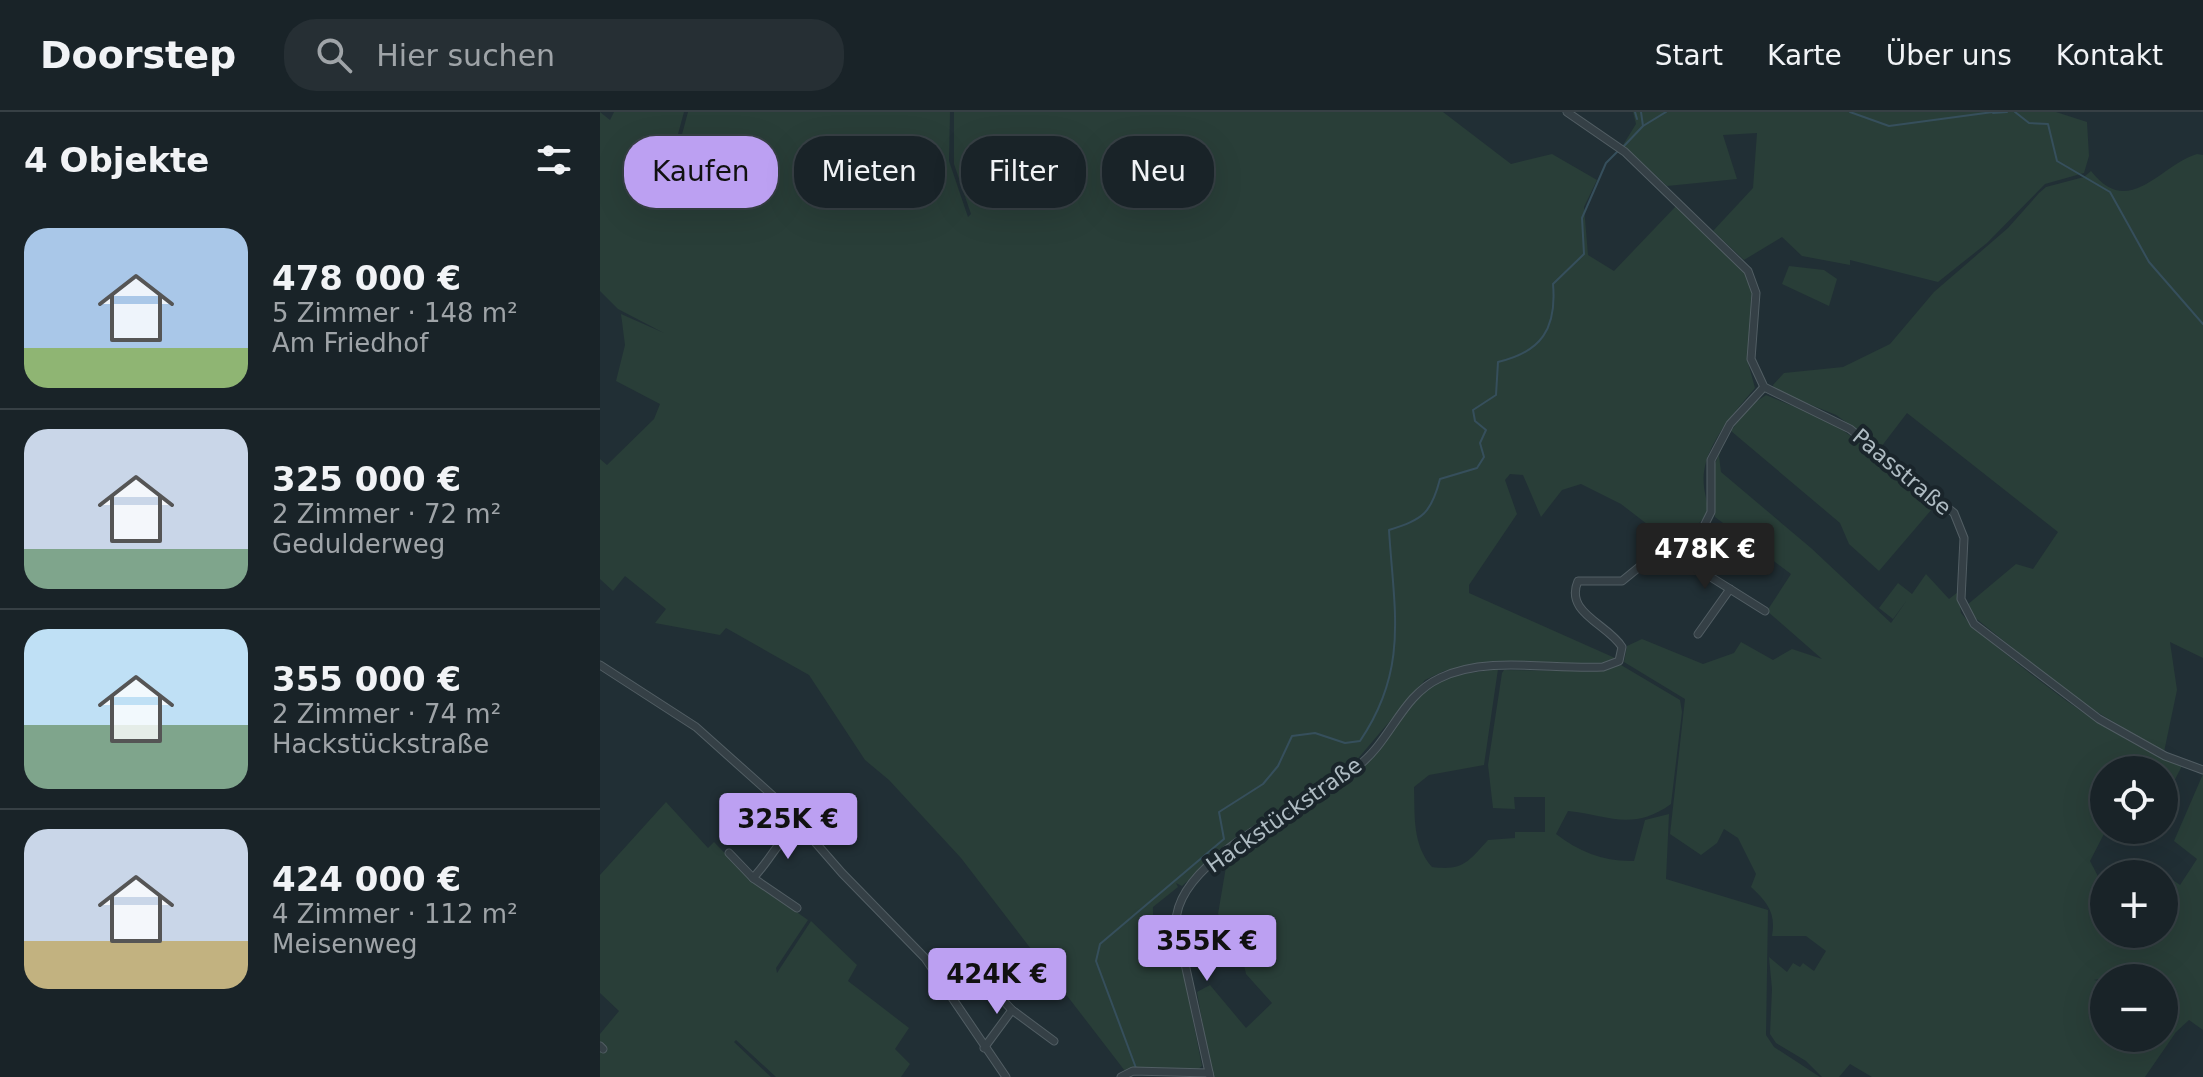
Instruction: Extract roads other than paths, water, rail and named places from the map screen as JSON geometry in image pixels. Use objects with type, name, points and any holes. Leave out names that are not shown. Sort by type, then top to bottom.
[{"type":"street","points":[[1567,112],[1625,152],[1748,271],[1756,293],[1751,359],[1764,387]]},
{"type":"street","name":"Hackstückstraße","points":[[1210,1075],[1176,923],[1178,902],[1190,882],[1245,838],[1359,766],[1416,694],[1439,678],[1484,667],[1603,667],[1619,661],[1622,647],[1615,636],[1579,606],[1575,594],[1578,581],[1622,581],[1674,544],[1700,530],[1708,519],[1711,460],[1730,424],[1764,387]]},
{"type":"street","name":"Paasstraße","points":[[1764,387],[1850,429],[1954,513],[1964,538],[1961,599],[1974,624],[2099,719],[2165,756],[2203,770]]},
{"type":"street","points":[[1674,544],[1690,564],[1765,611]]},
{"type":"street","points":[[1698,634],[1730,589]]},
{"type":"street","points":[[600,665],[718,745],[799,822],[842,873],[925,958],[1006,1077]]},
{"type":"street","points":[[753,878],[773,857],[778,841],[799,822]]},
{"type":"street","points":[[729,853],[753,878],[797,908]]},
{"type":"street","points":[[965,960],[1012,1010],[1054,1041]]},
{"type":"street","points":[[984,1048],[1012,1010]]},
{"type":"street","points":[[1121,1077],[1137,1071],[1210,1075]]},
{"type":"waterway","points":[[1635,112],[1637,119]]},
{"type":"waterway","points":[[1641,112],[1643,126]]},
{"type":"waterway","points":[[1624,146],[1643,126],[1666,112]]},
{"type":"waterway","points":[[1850,112],[1889,126],[1993,112]]},
{"type":"waterway","points":[[1993,113],[2007,112]]},
{"type":"waterway","points":[[2015,112],[2029,123],[2048,124],[2057,161],[2110,192],[2149,262],[2203,324]]},
{"type":"waterway","points":[[1136,1068],[1096,961],[1100,944],[1224,839],[1219,812],[1263,784],[1278,766],[1292,736],[1315,733],[1345,743],[1360,741],[1376,715],[1392,664],[1395,613],[1389,530],[1424,514],[1440,479],[1477,468],[1484,457],[1480,443],[1486,430],[1475,421],[1473,410],[1496,395],[1498,362],[1513,358],[1535,345],[1549,326],[1554,300],[1553,284],[1584,254],[1582,218],[1606,163],[1619,150]]}]
